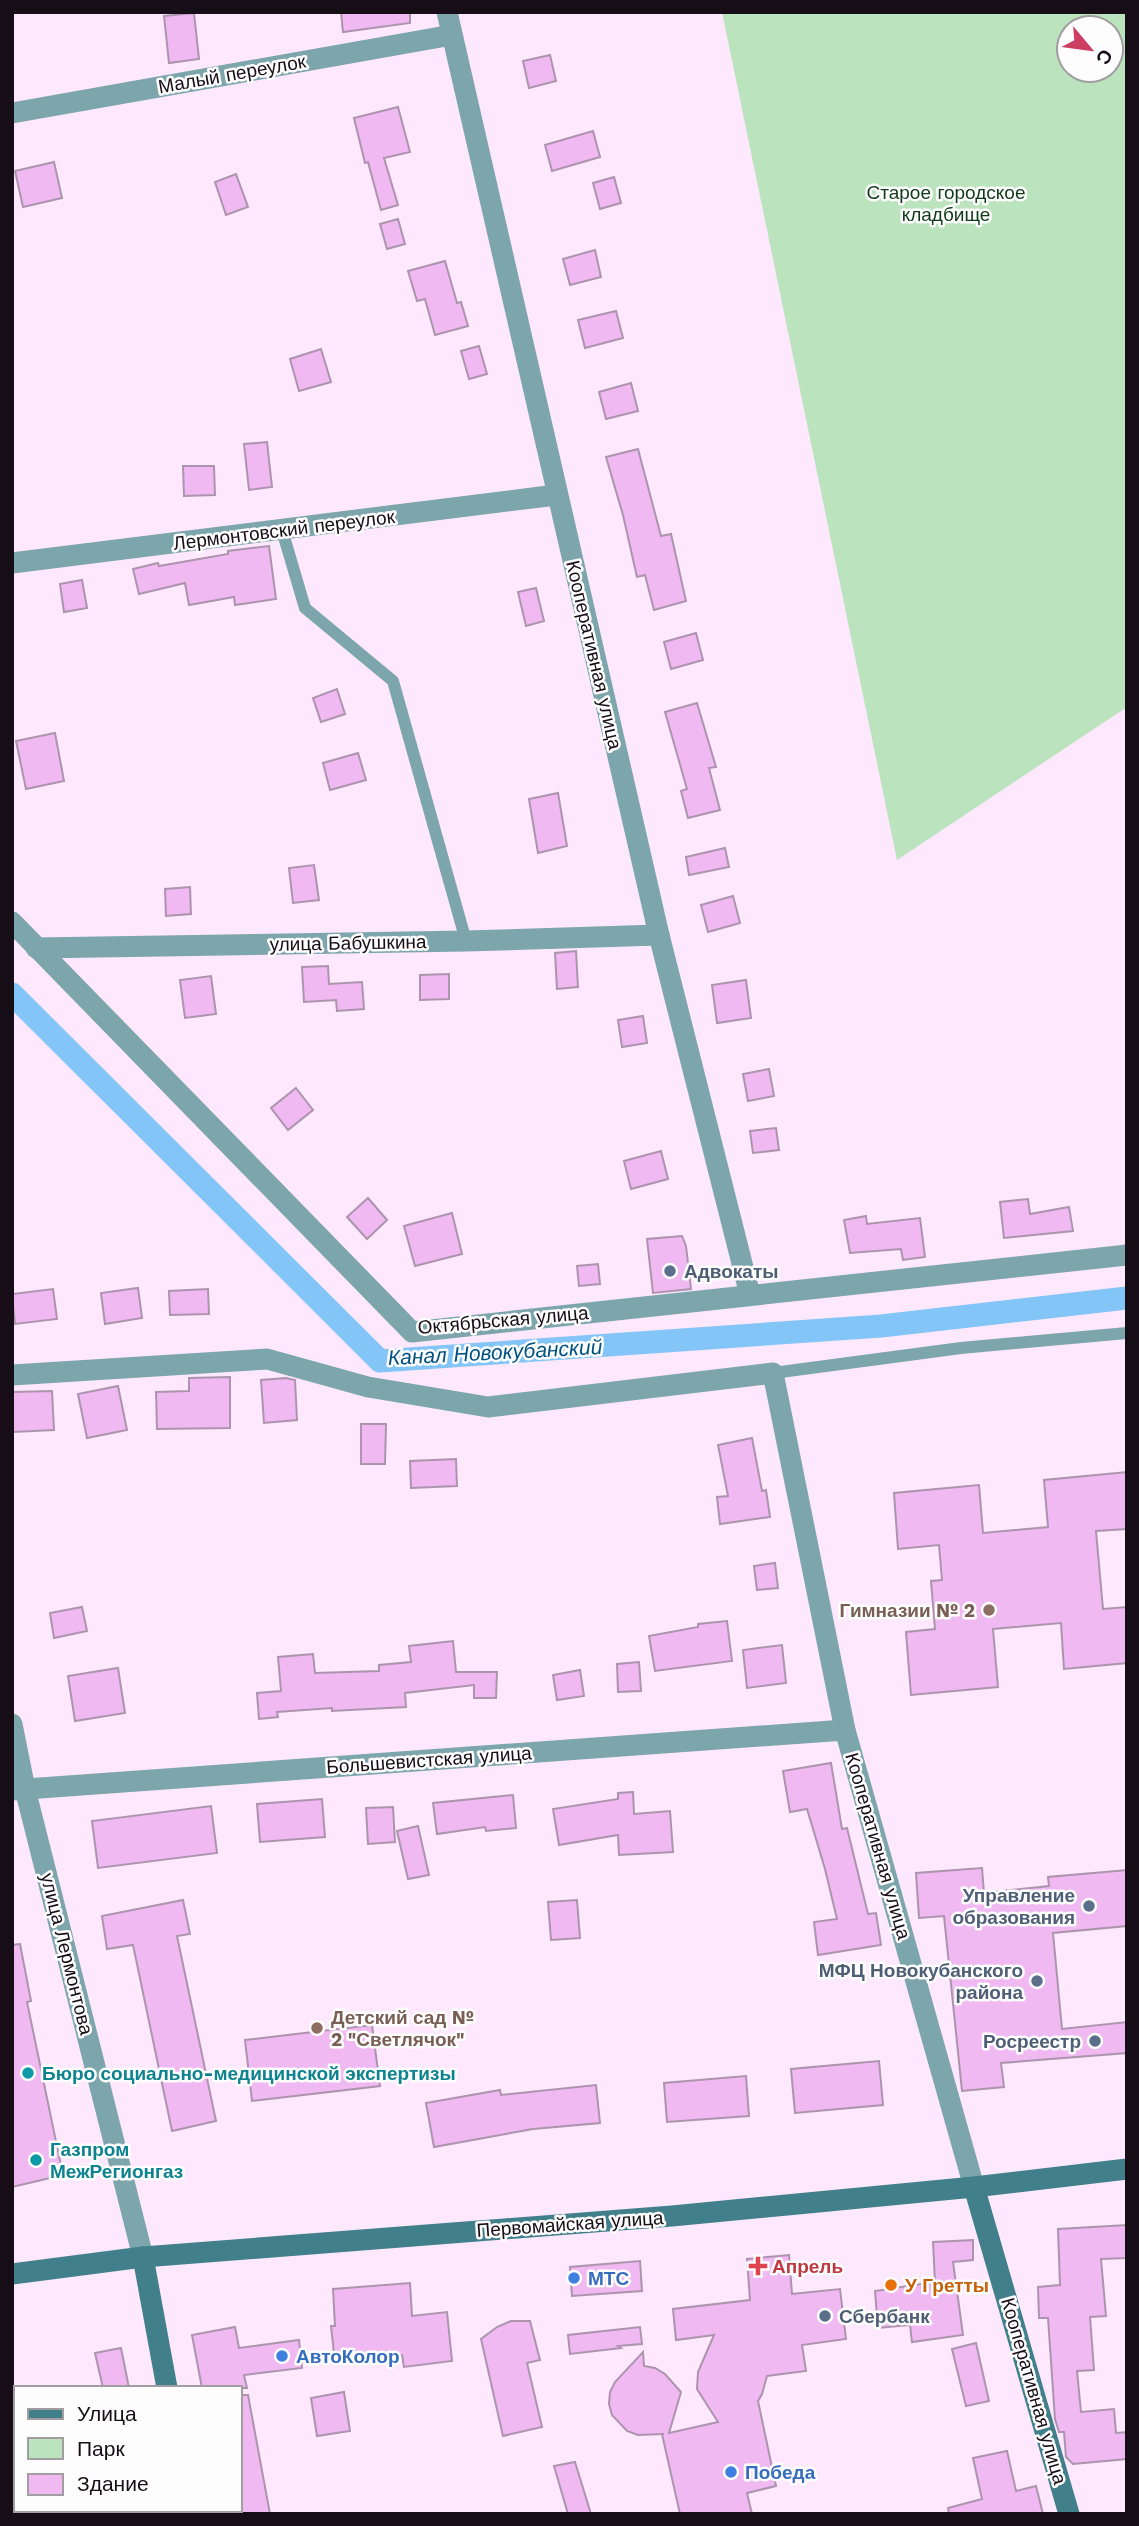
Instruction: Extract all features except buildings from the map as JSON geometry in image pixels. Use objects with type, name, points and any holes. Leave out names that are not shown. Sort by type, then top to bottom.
[{"type":"main road","name":"Первомайская улица","points":[[12,2274],[143,2256],[672,2216],[974,2187],[1127,2169]]},
{"type":"main road","name":"Кооперативная улица","points":[[974,2187],[1069,2514]]},
{"type":"main road","name":"улица Лермонтова","points":[[143,2256],[167,2386]]},
{"type":"street","name":"Кооперативная улица","points":[[447,12],[659,935],[750,1295]]},
{"type":"street","name":"Малый переулок","points":[[12,113],[453,35]]},
{"type":"street","name":"Лермонтовский переулок","points":[[12,564],[556,495]]},
{"type":"street","points":[[12,922],[36,947]]},
{"type":"street","name":"улица Бабушкина","points":[[36,947],[466,941],[659,935]]},
{"type":"street","name":"Октябрьская улица","points":[[36,947],[412,1332],[1127,1255]]},
{"type":"street","points":[[12,1375],[267,1359],[368,1387],[488,1407],[773,1373]]},
{"type":"street","name":"Кооперативная улица","points":[[773,1373],[845,1730],[974,2187]]},
{"type":"street","name":"улица Лермонтова","points":[[12,1724],[19,1789],[143,2256]]},
{"type":"street","name":"Большевистская улица","points":[[19,1789],[845,1730]]},
{"type":"lane","points":[[282,530],[305,608],[393,681],[466,941]]},
{"type":"lane","points":[[773,1373],[961,1348],[1127,1333]]},
{"type":"green space","name":"Старое городское кладбище","points":[[722,12],[1127,12],[1127,707],[897,860]]},
{"type":"waterway","name":"Канал Новокубанский","points":[[12,994],[380,1361],[881,1326],[1127,1298]]},
{"type":"place","name":"Адвокаты","points":[[670,1271]]},
{"type":"place","name":"Гимназии № 2","points":[[989,1610]]},
{"type":"place","name":"Управление образования","points":[[1089,1906]]},
{"type":"place","name":"МФЦ Новокубанского района","points":[[1037,1981]]},
{"type":"place","name":"Детский сад № 2 \"Светлячок\"","points":[[317,2028]]},
{"type":"place","name":"Росреестр","points":[[1095,2041]]},
{"type":"place","name":"Бюро социально-медицинской экспертизы","points":[[28,2073]]},
{"type":"place","name":"Газпром МежРегионгаз","points":[[36,2160]]},
{"type":"place","name":"Апрель","points":[[758,2266]]},
{"type":"place","name":"МТС","points":[[574,2278]]},
{"type":"place","name":"У Гретты","points":[[891,2285]]},
{"type":"place","name":"Сбербанк","points":[[825,2316]]},
{"type":"place","name":"АвтоКолор","points":[[282,2356]]},
{"type":"place","name":"Победа","points":[[731,2472]]}]
